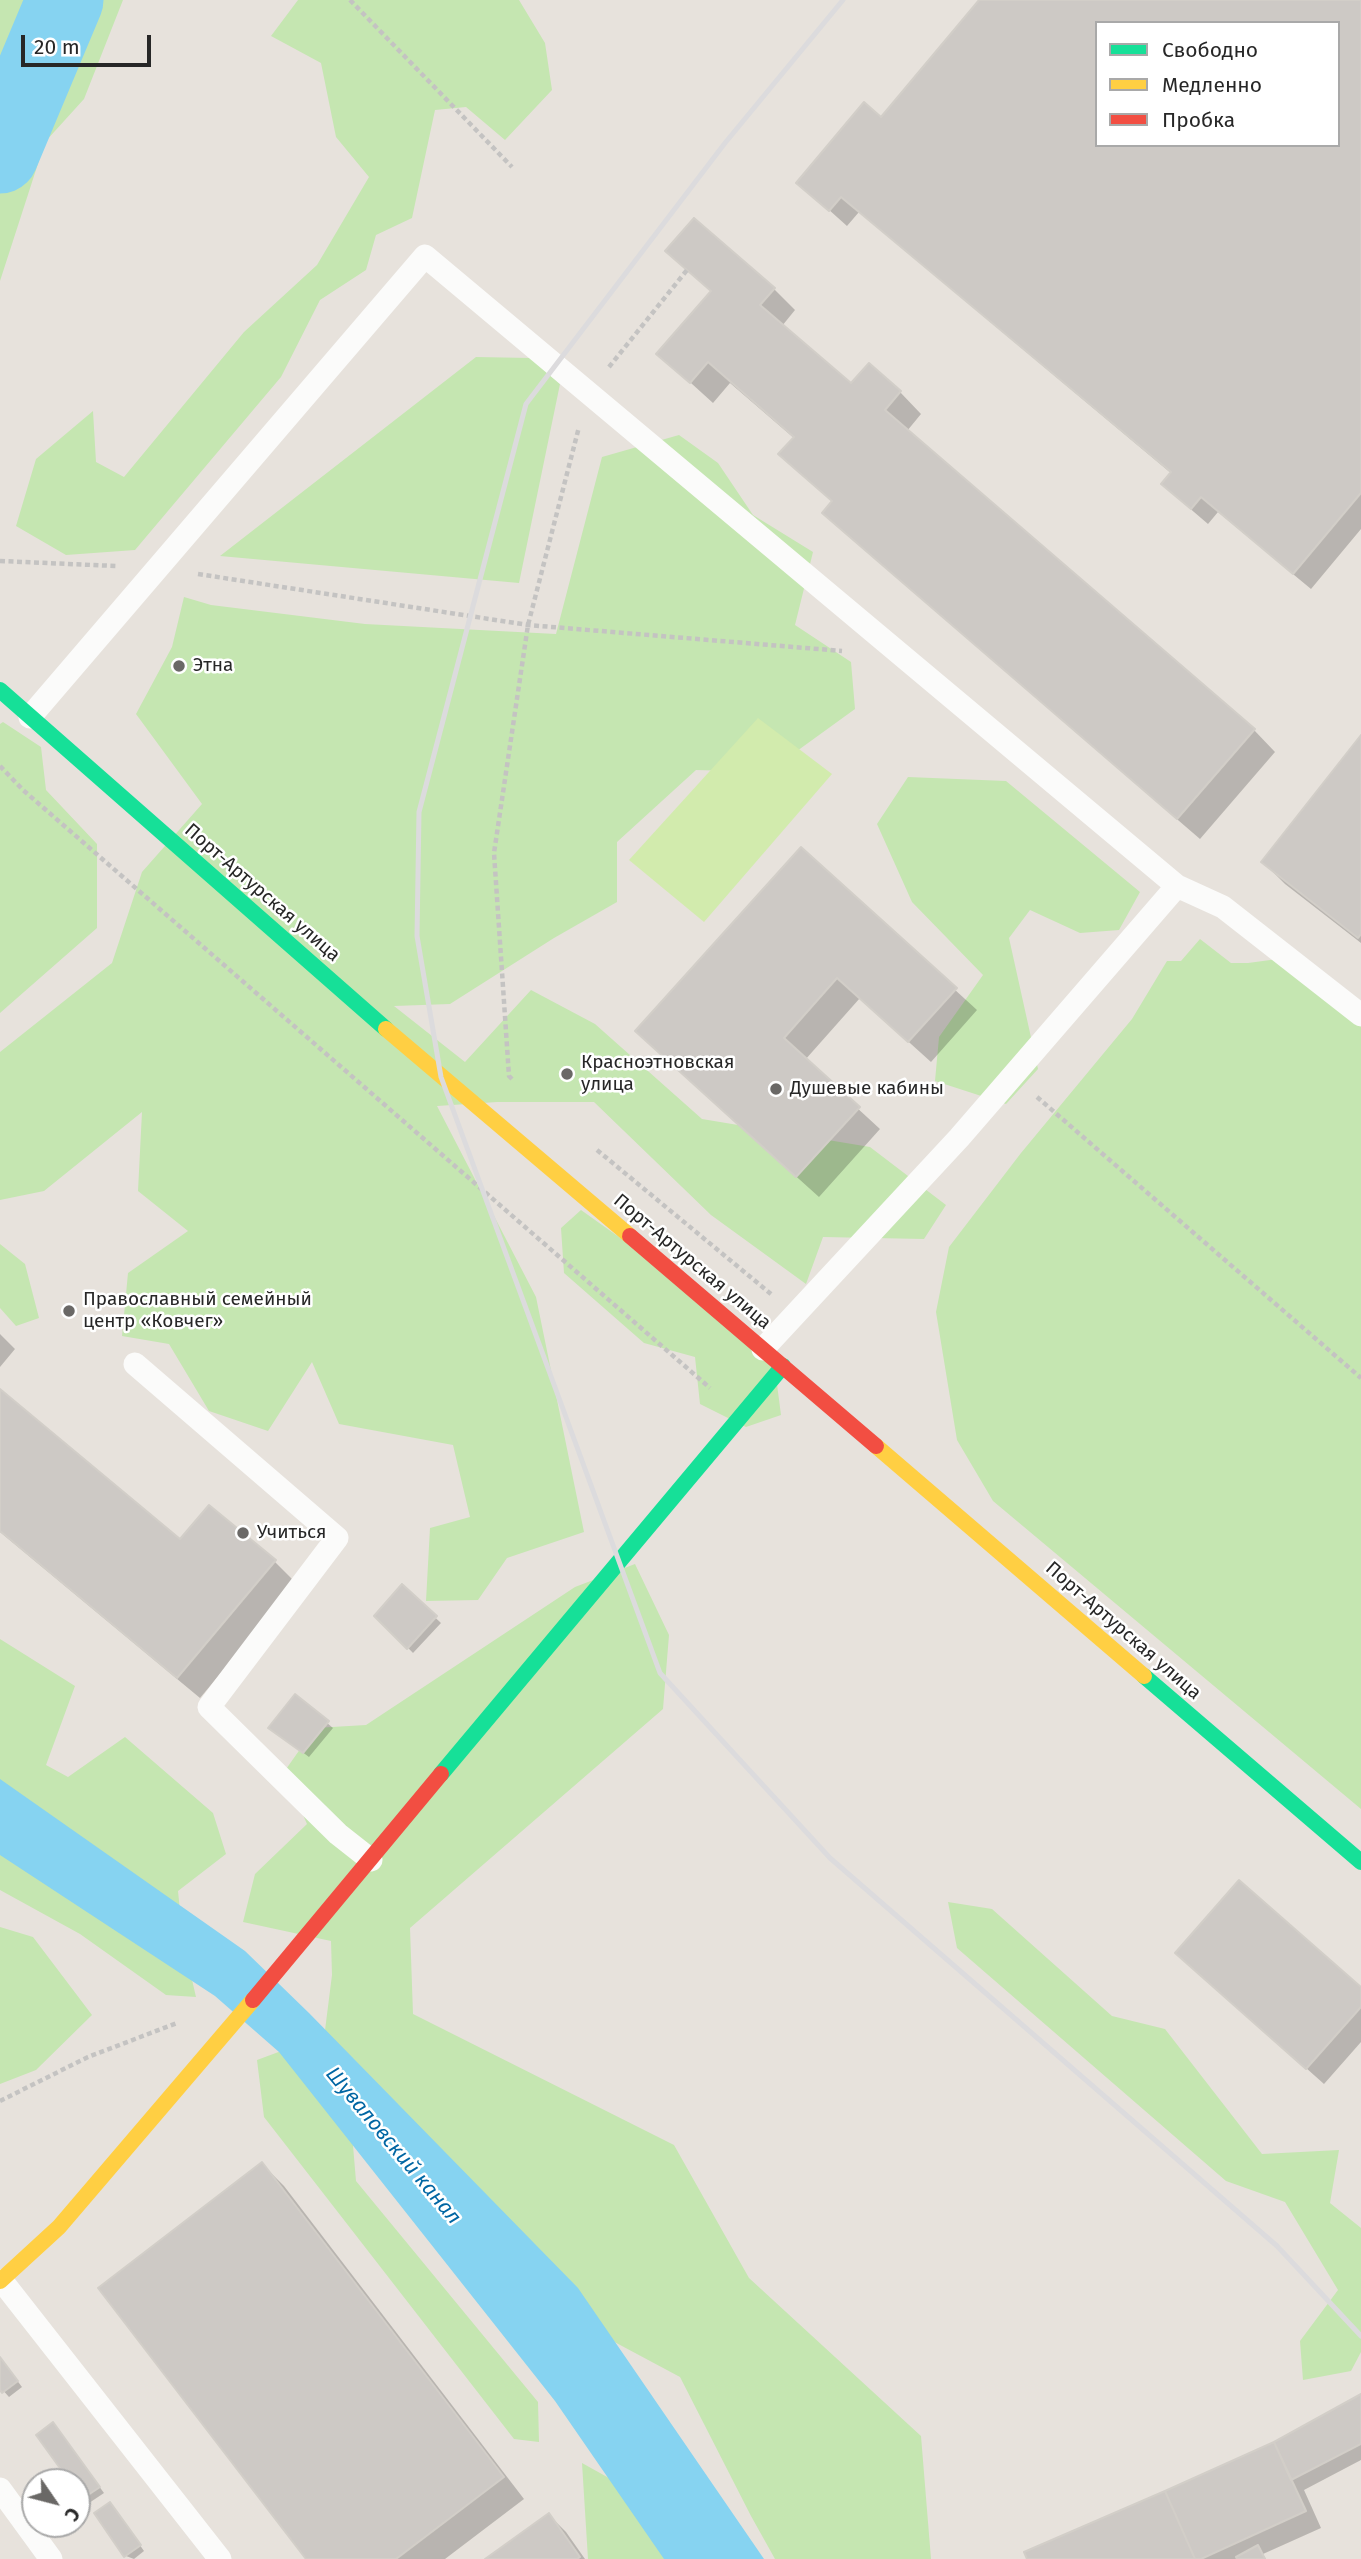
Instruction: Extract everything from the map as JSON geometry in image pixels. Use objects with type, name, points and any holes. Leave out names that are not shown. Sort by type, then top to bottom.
[{"type":"street","name":"Порт-Артурская улица","points":[[0,690],[441,1077],[783,1366],[1361,1862]]},
{"type":"street","points":[[1,2281],[59,2227],[297,1949],[783,1366]]},
{"type":"lane","points":[[30,717],[425,256],[1177,886],[1223,907],[1361,1015]]},
{"type":"lane","points":[[763,1349],[959,1138],[1177,886]]},
{"type":"lane","points":[[135,1364],[337,1538],[209,1707],[338,1834],[371,1860]]},
{"type":"lane","points":[[1,2281],[220,2559]]},
{"type":"lane","points":[[0,2490],[51,2559]]},
{"type":"path","points":[[350,0],[512,167]]},
{"type":"path","points":[[519,1085],[509,1076],[494,853],[528,625],[588,393],[687,270]]},
{"type":"path","points":[[0,561],[157,568],[528,625],[847,652]]},
{"type":"path","points":[[0,766],[23,790],[711,1389]]},
{"type":"path","points":[[1013,1075],[1361,1378]]},
{"type":"path","points":[[594,1147],[795,1314]]},
{"type":"path","points":[[0,2101],[88,2057],[178,2023]]},
{"type":"green space","points":[[0,0],[123,0],[84,99],[45,142],[0,281]]},
{"type":"green space","points":[[298,0],[519,0],[545,43],[552,90],[505,140],[466,107],[435,110],[412,218],[376,235],[366,270],[320,300],[281,377],[135,550],[66,555],[16,526],[36,459],[93,411],[96,462],[124,477],[244,332],[317,265],[369,177],[336,137],[321,63],[271,36]]},
{"type":"green space","points":[[476,357],[531,358],[560,384],[519,583],[220,556]]},
{"type":"green space","points":[[679,435],[718,463],[753,515],[813,552],[795,625],[851,662],[855,709],[768,772],[696,770],[617,842],[617,902],[554,938],[450,1004],[394,1006],[465,1062],[531,990],[595,1024],[702,1119],[870,1147],[946,1205],[924,1239],[823,1237],[806,1284],[711,1215],[594,1102],[497,1102],[437,1106],[536,1297],[584,1532],[507,1558],[478,1600],[426,1601],[430,1528],[470,1517],[453,1445],[339,1424],[312,1362],[268,1431],[209,1411],[169,1344],[122,1336],[128,1273],[188,1231],[138,1191],[142,1112],[44,1191],[0,1200],[0,1052],[112,963],[142,872],[202,804],[136,714],[172,647],[184,597],[211,605],[365,624],[556,634],[602,457]]},
{"type":"green space","points":[[758,718],[832,774],[704,922],[629,860]]},
{"type":"green space","points":[[3,722],[41,747],[46,790],[97,844],[97,928],[0,1013],[0,724]]},
{"type":"green space","points":[[908,777],[1006,781],[1140,892],[1119,930],[1080,933],[1030,910],[1009,938],[1038,1069],[1006,1104],[935,1081],[939,1037],[983,975],[912,902],[877,824]]},
{"type":"green space","points":[[1200,939],[1231,963],[1300,956],[1361,1018],[1361,1809],[993,1501],[957,1440],[936,1312],[949,1247],[1021,1153],[1132,1019],[1167,961],[1181,961]]},
{"type":"green space","points":[[581,1210],[772,1346],[781,1415],[746,1427],[700,1404],[695,1357],[644,1343],[564,1273],[561,1228]]},
{"type":"green space","points":[[0,1244],[25,1264],[39,1318],[16,1326],[0,1308]]},
{"type":"green space","points":[[635,1564],[669,1635],[663,1709],[410,1928],[413,2014],[674,2145],[749,2278],[921,2436],[931,2559],[775,2559],[680,2377],[549,2307],[323,2046],[332,1975],[331,1941],[243,1922],[255,1874],[307,1824],[284,1772],[315,1728],[366,1725],[575,1587]]},
{"type":"green space","points":[[0,1639],[75,1686],[46,1765],[68,1777],[125,1737],[213,1813],[226,1854],[178,1891],[183,1941],[196,1997],[166,1995],[80,1934],[0,1890]]},
{"type":"green space","points":[[948,1902],[992,1909],[1112,2016],[1165,2029],[1262,2154],[1339,2150],[1330,2203],[1361,2228],[1361,2352],[1351,2371],[1303,2380],[1300,2341],[1338,2290],[1285,2202],[1226,2181],[957,1948]]},
{"type":"green space","points":[[0,1927],[33,1937],[92,2015],[36,2070],[0,2084]]},
{"type":"green space","points":[[292,2047],[351,2122],[356,2181],[538,2402],[539,2442],[514,2439],[264,2117],[257,2060]]},
{"type":"green space","points":[[582,2463],[652,2502],[691,2559],[588,2559]]},
{"type":"water","name":"Шуваловский канал","points":[[0,1779],[245,1951],[309,2013],[578,2288],[764,2559],[664,2559],[555,2401],[279,2052],[215,1996],[0,1855]]},
{"type":"building","points":[[979,0],[1361,0],[1361,493],[1293,574],[1201,497],[1191,509],[1161,484],[1171,472],[841,197],[829,211],[796,183],[864,102],[881,117]]},
{"type":"building","points":[[694,218],[775,288],[760,305],[851,383],[869,363],[901,391],[885,410],[1255,729],[1177,819],[822,513],[832,501],[778,454],[794,437],[708,362],[690,383],[656,354],[711,291],[665,251]]},
{"type":"building","points":[[1361,735],[1361,934],[1358,938],[1261,862]]},
{"type":"building","points":[[801,847],[957,988],[908,1042],[837,978],[784,1038],[860,1107],[796,1177],[635,1031]]},
{"type":"building","points":[[0,1389],[180,1539],[209,1505],[276,1560],[177,1678],[0,1531]]},
{"type":"building","points":[[402,1584],[437,1616],[407,1649],[374,1616]]},
{"type":"building","points":[[295,1694],[329,1721],[303,1753],[268,1728]]},
{"type":"building","points":[[1239,1880],[1361,1987],[1361,2007],[1306,2069],[1175,1953]]},
{"type":"building","points":[[262,2162],[504,2477],[396,2559],[306,2559],[98,2288]]},
{"type":"building","points":[[0,2357],[18,2381],[2,2393],[0,2390]]},
{"type":"building","points":[[1361,2394],[1361,2444],[1291,2480],[1274,2442]]},
{"type":"building","points":[[53,2422],[86,2468],[60,2468],[36,2435]]},
{"type":"building","points":[[1274,2442],[1306,2511],[1201,2559],[1195,2559],[1165,2491]]},
{"type":"building","points":[[91,2475],[100,2487],[91,2493]]},
{"type":"building","points":[[1165,2491],[1195,2559],[1027,2559],[1024,2552]]},
{"type":"building","points":[[110,2502],[141,2545],[124,2557],[94,2513]]},
{"type":"building","points":[[549,2513],[580,2557],[485,2559]]},
{"type":"building","points":[[1258,2545],[1265,2559],[1237,2559],[1236,2557]]},
{"type":"waterway","points":[[0,155],[65,0]]},
{"type":"railway","points":[[843,0],[725,143],[526,404],[419,812],[417,936],[441,1077],[660,1673],[830,1858],[1277,2246],[1361,2336]]},
{"type":"traffic: fast","points":[[0,690],[386,1029]]},
{"type":"traffic: fast","points":[[441,1774],[783,1366]]},
{"type":"traffic: fast","points":[[1144,1676],[1361,1862]]},
{"type":"traffic: slow","points":[[386,1029],[630,1236]]},
{"type":"traffic: slow","points":[[876,1446],[1144,1676]]},
{"type":"traffic: slow","points":[[0,2281],[59,2227],[253,2000]]},
{"type":"traffic: jam","points":[[630,1236],[876,1446]]},
{"type":"traffic: jam","points":[[253,2000],[441,1774]]},
{"type":"place","name":"Этна","points":[[179,666]]},
{"type":"place","name":"Красноэтновская улица","points":[[567,1074]]},
{"type":"place","name":"Душевые кабины","points":[[776,1089]]},
{"type":"place","name":"Православный семейный центр «Ковчег»","points":[[69,1311]]},
{"type":"place","name":"Учиться","points":[[243,1533]]}]
